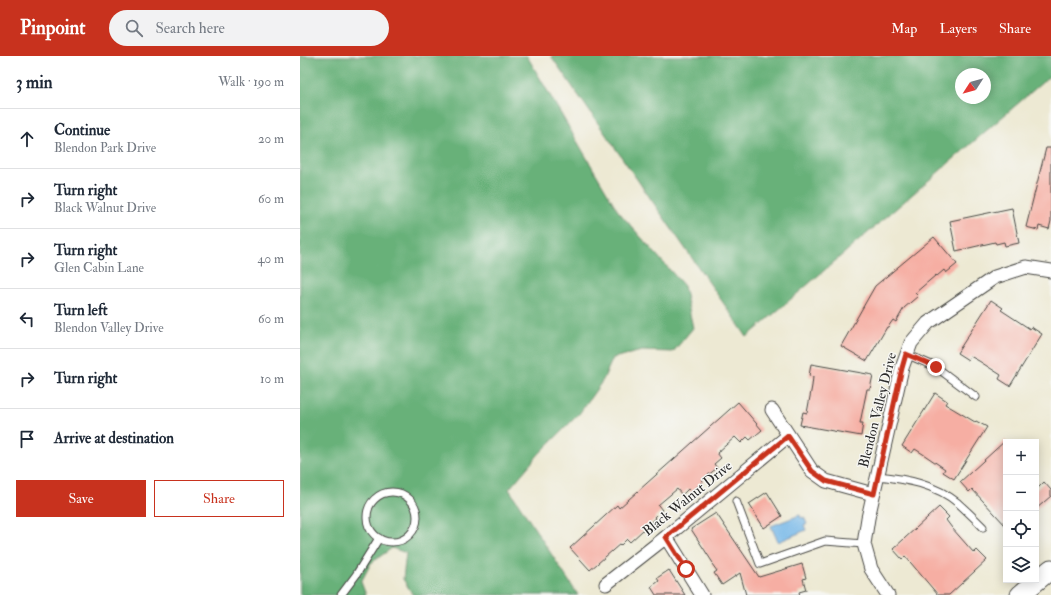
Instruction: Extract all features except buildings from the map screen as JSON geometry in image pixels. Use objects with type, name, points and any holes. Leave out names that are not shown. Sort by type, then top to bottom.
[{"type":"main road","points":[[1020,595],[1051,568]]},
{"type":"street","name":"Blendon Valley Drive","points":[[888,595],[871,569],[864,544],[868,518],[902,368],[911,343],[928,323],[995,277],[1026,267],[1051,271]]},
{"type":"street","points":[[772,410],[812,471],[826,481],[874,494]]},
{"type":"street","name":"Black Walnut Drive","points":[[606,584],[666,537],[788,436]]},
{"type":"street","points":[[666,537],[702,595]]},
{"type":"lane","points":[[906,354],[936,367],[976,396]]},
{"type":"lane","points":[[878,476],[907,479],[925,484],[957,502],[983,527]]},
{"type":"lane","points":[[389,493],[398,493],[406,496],[412,502],[416,510],[417,519],[415,527],[404,540],[387,542],[379,538],[372,532],[368,525],[369,508],[374,500],[381,495],[389,493]]},
{"type":"lane","points":[[736,501],[760,564],[825,541],[864,544]]},
{"type":"lane","points":[[341,595],[356,575],[379,538]]},
{"type":"green space","points":[[300,56],[527,56],[618,211],[684,286],[693,328],[673,352],[642,351],[613,358],[603,380],[579,414],[538,455],[509,489],[578,595],[413,595],[403,579],[406,553],[392,548],[371,563],[361,582],[366,595],[300,595]]},
{"type":"green space","points":[[551,56],[1051,56],[1051,75],[747,337]]},
{"type":"water","points":[[800,515],[801,518],[804,517],[807,524],[804,525],[806,530],[778,542],[771,526]]},
{"type":"route","points":[[686,569],[666,537],[788,436],[812,471],[826,481],[874,494],[906,354],[936,367]]}]
